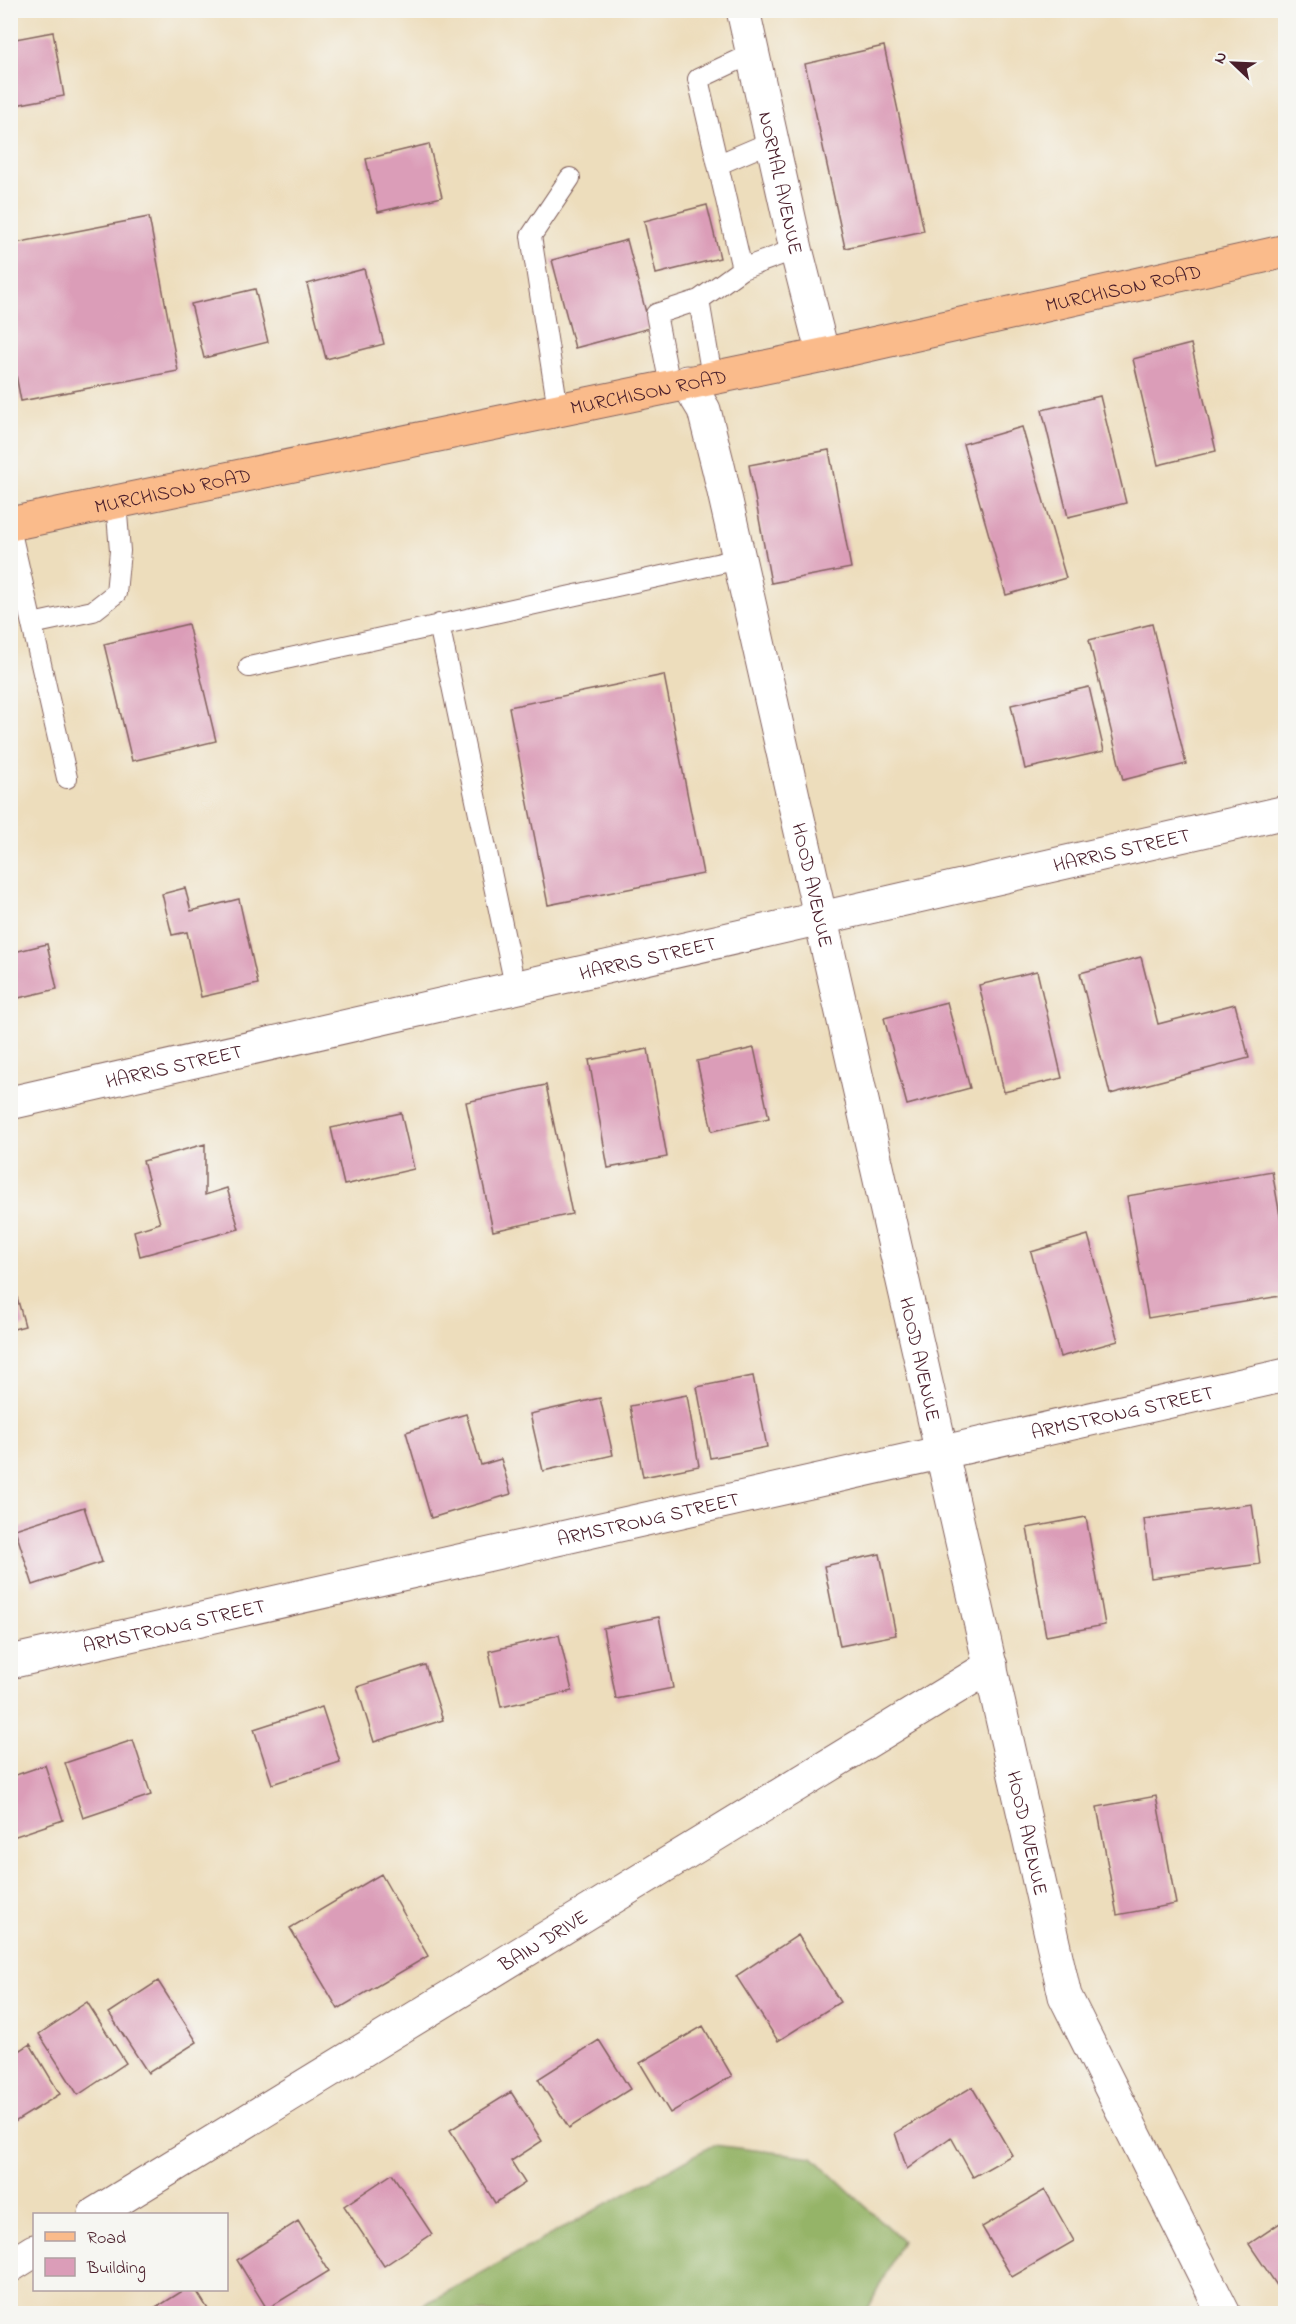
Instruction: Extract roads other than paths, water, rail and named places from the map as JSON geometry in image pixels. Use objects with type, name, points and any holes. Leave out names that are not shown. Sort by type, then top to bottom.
[{"type":"main road","name":"MURCHISON ROAD","points":[[10,526],[690,381],[823,355],[1286,251]]},
{"type":"street","name":"NORMAL AVENUE","points":[[743,10],[774,141],[796,249],[823,355]]},
{"type":"street","name":"HOOD AVENUE","points":[[690,381],[704,410],[739,559],[1065,1996],[1224,2313]]},
{"type":"street","name":"HARRIS STREET","points":[[10,1103],[1286,812]]},
{"type":"street","name":"ARMSTRONG STREET","points":[[10,1662],[1286,1375]]},
{"type":"street","name":"BAIN DRIVE","points":[[97,2213],[991,1666]]},
{"type":"street","points":[[10,2266],[33,2252]]},
{"type":"lane","points":[[742,269],[698,79],[753,53]]},
{"type":"lane","points":[[719,165],[774,141]]},
{"type":"lane","points":[[558,409],[531,236],[570,178]]},
{"type":"lane","points":[[690,381],[656,314],[699,300],[742,269],[796,249]]},
{"type":"lane","points":[[690,381],[699,300]]},
{"type":"lane","points":[[32,624],[93,611],[116,593],[120,551],[116,502]]},
{"type":"lane","points":[[10,526],[67,778]]},
{"type":"lane","points":[[249,667],[739,559]]},
{"type":"lane","points":[[439,624],[515,986]]}]
